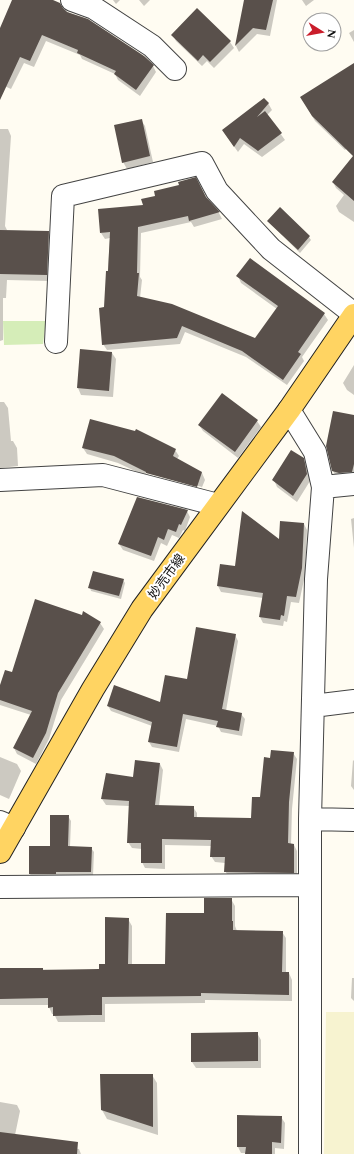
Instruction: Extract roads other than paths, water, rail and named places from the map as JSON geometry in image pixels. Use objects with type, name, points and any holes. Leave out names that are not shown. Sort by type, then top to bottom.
[{"type":"main road","name":"妙売市線","points":[[0,852],[7,825],[142,609],[289,410],[354,314]]},
{"type":"street","points":[[72,0],[94,8],[152,46],[175,69]]},
{"type":"street","points":[[56,342],[63,196],[202,163],[217,191],[272,249],[354,314]]},
{"type":"street","points":[[289,410],[315,452],[322,487],[316,579],[310,819],[310,1154]]},
{"type":"street","points":[[0,480],[103,475],[218,505]]},
{"type":"street","points":[[322,487],[354,484]]},
{"type":"street","points":[[313,706],[354,701]]},
{"type":"street","points":[[310,819],[354,820]]},
{"type":"street","points":[[0,887],[310,885]]}]
